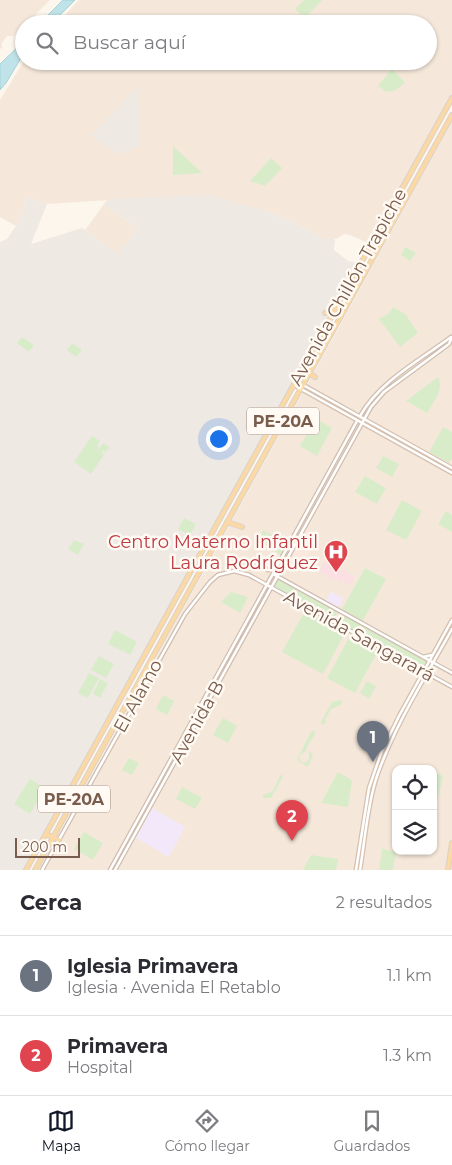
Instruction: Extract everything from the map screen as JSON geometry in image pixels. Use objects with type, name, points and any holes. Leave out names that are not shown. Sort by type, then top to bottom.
[{"type":"main road","name":"Avenida Chillón Trapiche","points":[[26,870],[452,98]]},
{"type":"main road","name":"Avenida Chillón Trapiche","points":[[35,870],[452,115]]},
{"type":"main road","points":[[418,159],[426,163]]},
{"type":"main road","points":[[354,277],[360,281]]},
{"type":"main road","points":[[325,313],[330,312],[332,315]]},
{"type":"main road","points":[[312,353],[319,356]]},
{"type":"main road","points":[[303,369],[315,377]]},
{"type":"main road","points":[[276,434],[281,437]]},
{"type":"main road","points":[[250,464],[257,468]]},
{"type":"main road","points":[[228,505],[234,509]]},
{"type":"main road","points":[[227,522],[242,527]]},
{"type":"main road","points":[[215,528],[222,532]]},
{"type":"main road","points":[[179,594],[186,598]]},
{"type":"main road","points":[[170,609],[177,613]]},
{"type":"main road","points":[[152,658],[158,661]]},
{"type":"main road","points":[[138,667],[145,671]]},
{"type":"main road","points":[[133,693],[139,696]]},
{"type":"main road","points":[[121,699],[128,702]]},
{"type":"main road","points":[[110,718],[117,722]]},
{"type":"main road","points":[[108,739],[113,742]]},
{"type":"main road","points":[[94,764],[99,767]]},
{"type":"main road","points":[[80,790],[85,793]]},
{"type":"main road","points":[[46,834],[58,840]]},
{"type":"main road","points":[[447,870],[452,844]]},
{"type":"main road","points":[[40,860],[46,863]]},
{"type":"street","points":[[360,416],[371,398],[382,388],[452,337]]},
{"type":"street","name":"Avenida B","points":[[116,869],[374,402],[384,392],[449,344],[452,337]]},
{"type":"street","points":[[295,383],[452,473]]},
{"type":"street","points":[[302,387],[360,416],[452,468]]},
{"type":"street","name":"Avenida B","points":[[110,870],[357,420]]},
{"type":"street","points":[[355,424],[360,427]]},
{"type":"street","points":[[436,464],[438,460]]},
{"type":"street","points":[[294,535],[298,538]]},
{"type":"street","points":[[267,570],[272,570],[277,566]]},
{"type":"street","points":[[281,568],[281,576],[285,581]]},
{"type":"street","name":"El Alamo","points":[[42,870],[179,622],[214,578],[223,573],[243,572],[267,585]]},
{"type":"street","name":"Avenida Sangarará","points":[[273,574],[452,673]]},
{"type":"street","points":[[257,580],[262,586],[262,594]]},
{"type":"street","name":"Avenida Sangarará","points":[[267,585],[452,687]]},
{"type":"street","points":[[266,595],[273,590],[279,592]]},
{"type":"street","points":[[356,870],[367,800],[375,771],[387,740],[452,620]]},
{"type":"street","points":[[244,626],[248,629]]},
{"type":"street","points":[[360,870],[370,805],[378,773],[396,731],[452,629]]},
{"type":"street","points":[[423,657],[429,657],[433,654]]},
{"type":"street","points":[[184,735],[188,738]]},
{"type":"shaded area","points":[[0,0],[50,0],[35,15],[15,15],[15,34],[7,36],[0,49]]},
{"type":"shaded area","points":[[79,0],[452,0],[452,97],[372,245],[344,234],[336,239],[325,240],[295,223],[268,212],[110,200],[47,204],[29,198],[25,200],[24,209],[16,226],[0,217],[0,100],[18,70],[437,70],[437,15],[65,15]]},
{"type":"shaded area","points":[[138,86],[139,147],[118,154],[91,136]]},
{"type":"shaded area","points":[[452,121],[452,870],[39,870],[339,327]]},
{"type":"shaded area","points":[[209,195],[265,211],[291,221],[324,239],[333,238],[335,240],[334,250],[348,261],[358,263],[24,870],[0,870],[0,242],[7,239],[16,226],[24,209],[25,199],[29,198],[47,204],[31,244],[82,228],[118,254],[138,228],[104,204],[108,199]]},
{"type":"shaded area","points":[[104,204],[138,228],[118,255],[85,230]]},
{"type":"shaded area","points":[[305,529],[318,536],[303,564],[297,561],[298,557],[291,554]]},
{"type":"shaded area","name":"Centro Materno Infantil Laura Rodríguez","points":[[325,561],[355,577],[351,585],[344,582],[344,578],[340,584],[340,582],[328,578],[323,572],[321,574],[319,572]]},
{"type":"shaded area","points":[[331,592],[343,598],[339,607],[333,604],[334,602],[332,604],[326,601]]},
{"type":"shaded area","points":[[152,808],[185,827],[169,857],[136,838]]},
{"type":"green space","points":[[304,0],[322,0],[308,15],[302,15],[295,9]]},
{"type":"green space","points":[[391,70],[405,82],[389,92],[378,86]]},
{"type":"green space","points":[[173,146],[202,173],[173,175]]},
{"type":"green space","points":[[271,158],[282,168],[265,186],[250,181]]},
{"type":"green space","points":[[405,247],[416,253],[410,261],[401,255]]},
{"type":"green space","points":[[393,307],[406,315],[418,333],[400,347],[379,319],[388,314]]},
{"type":"green space","points":[[22,337],[34,345],[29,352],[17,343]]},
{"type":"green space","points":[[72,343],[82,350],[76,357],[67,350]]},
{"type":"green space","points":[[438,377],[440,382],[439,391],[427,413],[406,401]]},
{"type":"green space","points":[[316,419],[332,428],[317,456],[300,446]]},
{"type":"green space","points":[[443,427],[452,432],[452,458],[449,463],[429,452]]},
{"type":"green space","points":[[92,436],[100,441],[97,446],[99,448],[103,443],[109,447],[106,452],[103,451],[104,455],[91,474],[74,462]]},
{"type":"green space","points":[[383,456],[399,464],[392,477],[376,468]]},
{"type":"green space","points":[[365,476],[386,488],[377,504],[355,492]]},
{"type":"green space","points":[[402,500],[422,511],[406,540],[386,530]]},
{"type":"green space","points":[[446,511],[452,515],[452,532],[438,524]]},
{"type":"green space","points":[[184,518],[196,524],[190,535],[178,529]]},
{"type":"green space","points":[[263,530],[287,544],[281,555],[262,543]]},
{"type":"green space","points":[[74,540],[84,544],[78,555],[68,549]]},
{"type":"green space","points":[[365,568],[386,579],[362,622],[341,611]]},
{"type":"green space","points":[[277,578],[338,611],[333,620],[273,586]]},
{"type":"green space","points":[[231,592],[248,597],[240,613],[221,602]]},
{"type":"green space","points":[[306,609],[346,631],[323,674],[282,652]]},
{"type":"green space","points":[[341,613],[361,624],[356,632],[336,621]]},
{"type":"green space","points":[[363,626],[428,661],[423,669],[359,633]]},
{"type":"green space","points":[[115,630],[137,642],[130,655],[123,651],[125,646],[122,651],[108,644]]},
{"type":"green space","points":[[351,634],[379,649],[355,693],[327,678]]},
{"type":"green space","points":[[99,656],[114,664],[106,678],[91,670]]},
{"type":"green space","points":[[89,673],[99,678],[88,698],[78,693]]},
{"type":"green space","points":[[100,679],[108,683],[100,698],[93,694]]},
{"type":"green space","points":[[367,681],[376,686],[369,699],[360,693]]},
{"type":"green space","points":[[163,695],[174,701],[167,715],[156,709]]},
{"type":"green space","points":[[341,700],[342,704],[331,709],[325,724],[322,725],[321,722],[332,702]]},
{"type":"green space","points":[[223,718],[237,726],[228,743],[213,735]]},
{"type":"green space","points":[[314,730],[315,734],[306,751],[299,756],[300,761],[305,763],[309,759],[309,751],[313,754],[309,765],[306,766],[297,759],[311,732]]},
{"type":"green space","points":[[129,758],[139,763],[132,775],[122,770]]},
{"type":"green space","points":[[338,772],[352,780],[348,807],[321,803]]},
{"type":"green space","points":[[437,773],[443,776],[437,801]]},
{"type":"green space","points":[[281,774],[283,777],[271,798],[263,798],[263,795],[273,791]]},
{"type":"green space","points":[[30,779],[45,788],[30,814],[14,804]]},
{"type":"green space","points":[[182,787],[202,798],[195,809],[176,799]]},
{"type":"green space","points":[[84,832],[103,843],[93,860],[74,849]]},
{"type":"green space","points":[[382,849],[392,851],[392,855],[396,855],[393,870],[379,870]]},
{"type":"green space","points":[[311,855],[338,859],[336,870],[303,870]]},
{"type":"water","points":[[63,0],[75,0],[60,15],[48,15]]},
{"type":"water","points":[[15,50],[15,68],[0,90],[0,64]]},
{"type":"place","name":"Centro Materno Infantil Laura Rodríguez","points":[[336,573]]},
{"type":"place","name":"Iglesia Primavera","points":[[373,762]]},
{"type":"place","name":"Primavera","points":[[292,841]]}]
